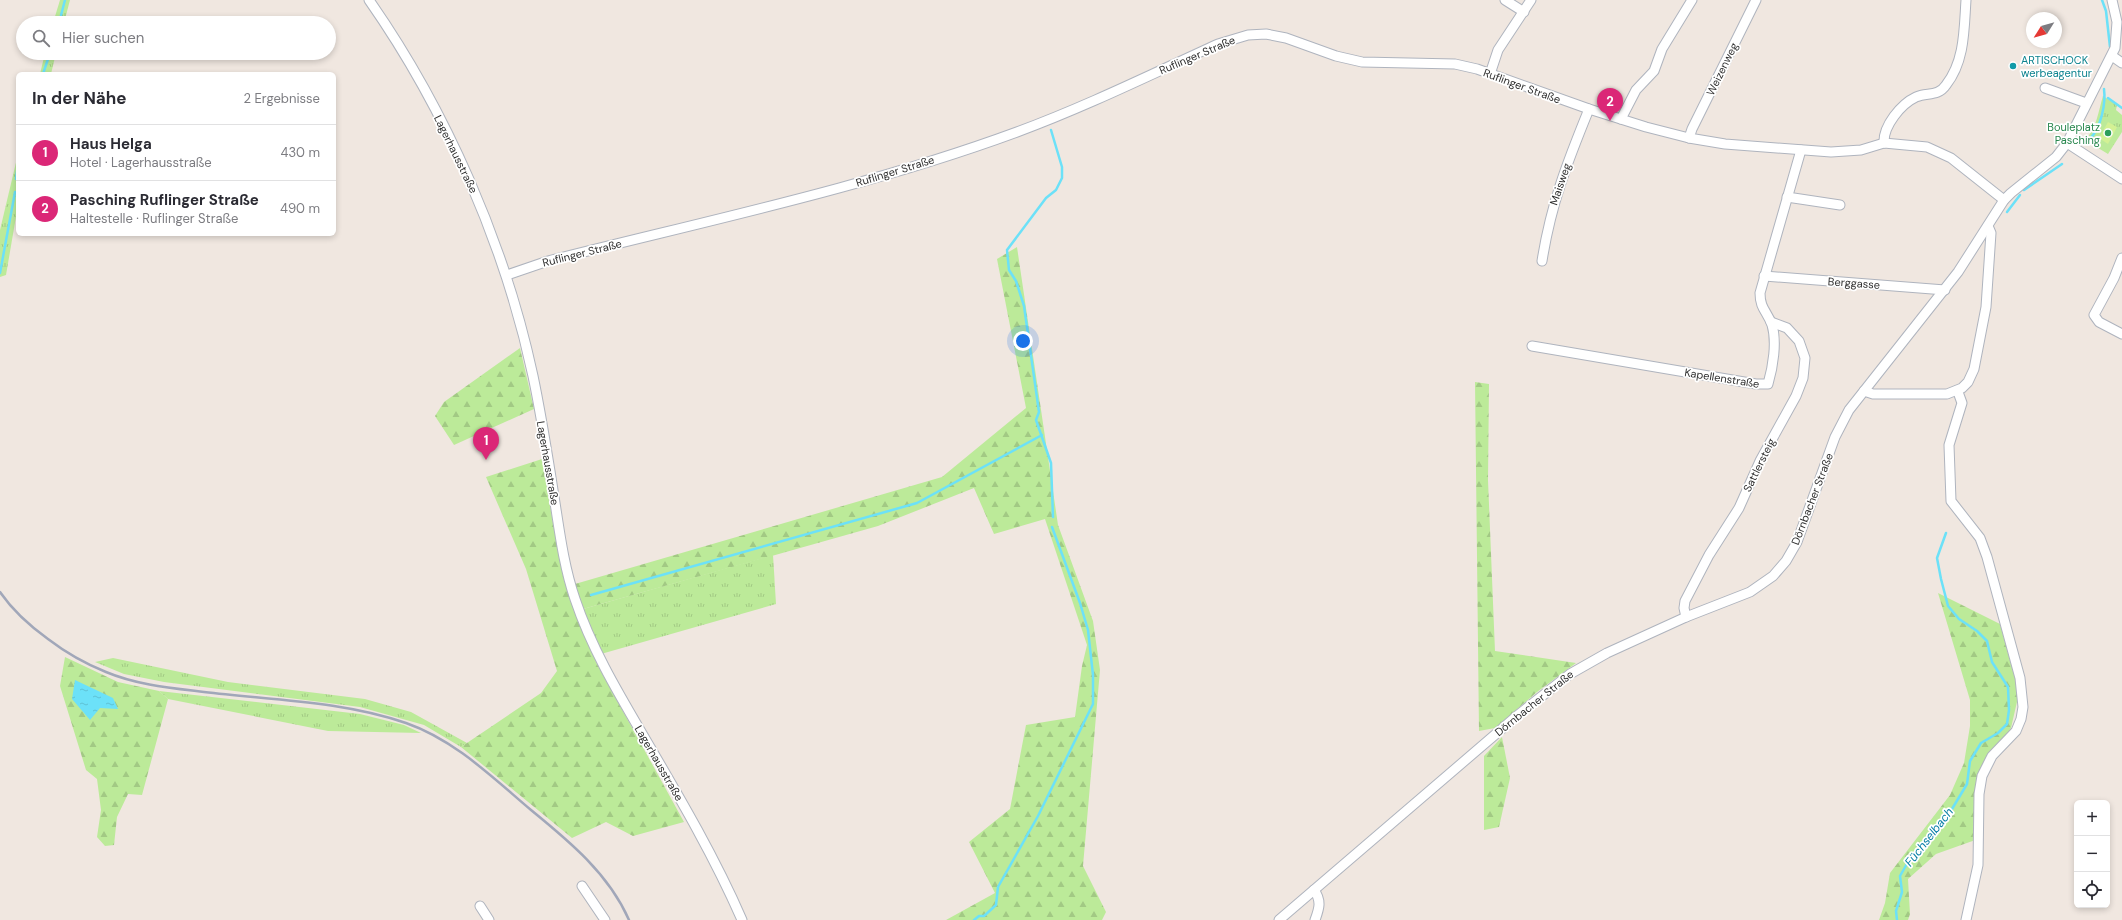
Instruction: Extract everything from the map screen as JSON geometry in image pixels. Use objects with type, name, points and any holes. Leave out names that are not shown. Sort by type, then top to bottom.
[{"type":"street","name":"Lagerhausstraße","points":[[369,0],[402,51],[444,128],[483,212],[507,275],[533,379],[566,566],[585,627],[615,687],[695,825],[742,920]]},
{"type":"street","points":[[1505,0],[1524,12]]},
{"type":"street","points":[[1490,74],[1498,50],[1531,0]]},
{"type":"street","points":[[1621,119],[1636,90],[1654,71],[1662,49],[1692,0]]},
{"type":"street","name":"Weizenweg","points":[[1689,138],[1692,129],[1756,0]]},
{"type":"street","points":[[1884,143],[1886,131],[1903,107],[1917,97],[1939,93],[1949,81],[1963,46],[1966,0]]},
{"type":"street","name":"Dörnbacher Straße","points":[[1279,920],[1555,684],[1596,658],[1686,618],[1750,592],[1767,582],[1782,568],[1792,552],[1804,526],[1842,423],[1864,390],[1968,258],[2004,200],[2056,157],[2067,143],[2086,103],[2112,56],[2117,40],[2120,22],[2112,0]]},
{"type":"street","name":"Ruflinger Straße","points":[[507,275],[548,261],[850,184],[977,146],[1032,126],[1218,44],[1248,35],[1278,36],[1336,56],[1362,62],[1455,64],[1490,74],[1589,109],[1689,138],[1741,146],[1801,150],[1855,151],[1884,143],[1927,147],[1945,154],[2004,200]]},
{"type":"street","points":[[2112,56],[2122,63]]},
{"type":"street","points":[[2045,88],[2086,103]]},
{"type":"street","name":"Maisweg","points":[[1542,261],[1549,219],[1558,187],[1589,109]]},
{"type":"street","points":[[2067,143],[2122,179]]},
{"type":"street","name":"Kapellenstraße","points":[[1532,346],[1756,384],[1768,384],[1773,339],[1771,322],[1760,304],[1760,293],[1801,150]]},
{"type":"street","points":[[1787,197],[1840,205]]},
{"type":"street","points":[[1864,390],[1874,394],[1947,394],[1958,392],[1968,382],[1974,369],[1983,324],[1989,278],[1991,233],[1988,226]]},
{"type":"street","points":[[2122,258],[2114,278],[2094,315],[2099,322],[2122,334]]},
{"type":"street","name":"Berggasse","points":[[1764,276],[1944,290]]},
{"type":"street","name":"Sattlersteig","points":[[1686,618],[1684,608],[1685,601],[1709,555],[1739,508],[1760,461],[1796,396],[1803,378],[1805,358],[1799,341],[1787,328],[1771,322]]},
{"type":"street","points":[[1958,392],[1962,403],[1949,445],[1951,501],[1980,538],[1988,557],[2020,678],[2023,707],[2021,719],[2016,731],[1992,756],[1982,776],[1979,794],[1978,865],[1966,920]]},
{"type":"street","points":[[582,886],[605,920]]},
{"type":"street","points":[[1314,890],[1318,896],[1320,906],[1315,920]]},
{"type":"street","points":[[480,906],[489,920]]},
{"type":"green space","points":[[60,0],[70,0],[66,16],[55,16]]},
{"type":"green space","points":[[43,60],[54,60],[51,72],[40,72]]},
{"type":"green space","points":[[2103,96],[2117,105],[2116,110],[2122,115],[2122,132],[2108,154],[2085,140],[2095,125]]},
{"type":"green space","name":"Bouleplatz Pasching","points":[[2108,122],[2117,127],[2108,144],[2099,138]]},
{"type":"green space","points":[[16,162],[16,217],[6,275],[0,277],[0,230]]},
{"type":"green space","points":[[1017,247],[1058,525],[1093,621],[1100,670],[1083,866],[1106,912],[1102,920],[946,920],[995,893],[969,842],[1010,809],[1026,725],[1075,717],[1082,666],[1087,645],[1045,519],[994,534],[974,488],[878,526],[583,609],[575,584],[942,477],[1026,408],[997,259]]},
{"type":"green space","points":[[520,348],[534,409],[454,445],[435,416],[444,402]]},
{"type":"green space","points":[[1475,382],[1489,384],[1488,480],[1495,651],[1576,663],[1537,692],[1495,728],[1479,731]]},
{"type":"green space","points":[[542,459],[558,552],[573,607],[597,664],[684,822],[633,836],[606,822],[572,838],[461,747],[541,693],[557,671],[526,569],[486,477]]},
{"type":"green space","points":[[773,555],[776,604],[601,654],[583,609]]},
{"type":"green space","points":[[1938,593],[2000,624],[2019,693],[2011,728],[1993,760],[1982,791],[1981,838],[1936,854],[1908,879],[1910,914],[1908,920],[1879,920],[1885,903],[1890,873],[1950,795],[1964,763],[1970,726],[1970,700]]},
{"type":"green space","points":[[65,657],[118,682],[159,691],[168,699],[142,795],[128,794],[117,817],[114,845],[105,846],[97,837],[101,810],[97,779],[86,770],[60,686]]},
{"type":"green space","points":[[113,658],[228,682],[365,699],[411,712],[467,743],[461,747],[424,725],[360,707],[164,682],[124,674],[95,662]]},
{"type":"green space","points":[[159,691],[360,714],[404,725],[421,733],[328,731],[168,699]]},
{"type":"green space","points":[[1502,737],[1510,778],[1499,827],[1484,830],[1484,756]]},
{"type":"water","points":[[75,680],[113,698],[118,709],[100,708],[90,720],[72,699]]},
{"type":"waterway","points":[[61,16],[65,0]]},
{"type":"waterway","points":[[2102,0],[2106,11],[2110,47]]},
{"type":"waterway","points":[[44,72],[48,60]]},
{"type":"waterway","points":[[2090,139],[2094,134],[2102,115],[2104,89]]},
{"type":"waterway","points":[[2108,98],[2122,108]]},
{"type":"waterway","points":[[1051,130],[1062,167],[1062,178],[1056,190],[1046,198],[1007,250],[1009,270],[1016,281],[1024,306],[1039,412],[1036,420],[1051,463],[1053,517]]},
{"type":"waterway","points":[[2024,190],[2062,164]]},
{"type":"waterway","points":[[0,273],[15,192]]},
{"type":"waterway","points":[[2007,212],[2020,195]]},
{"type":"waterway","points":[[591,595],[917,503],[1042,435]]},
{"type":"waterway","points":[[974,920],[979,916],[984,916],[996,905],[998,887],[1038,816],[1093,704],[1093,675],[1088,630],[1080,603],[1052,527]]},
{"type":"waterway","name":"Füchselbach","points":[[1897,920],[1896,911],[1902,892],[1900,876],[1912,855],[1923,848],[1932,833],[1943,824],[1967,784],[1970,761],[1981,743],[1998,733],[2007,724],[2009,710],[2008,687],[1992,662],[1987,641],[1977,631],[1959,619],[1948,606],[1937,558],[1946,533]]},
{"type":"railway","points":[[0,592],[10,606],[22,618],[55,644],[98,669],[130,680],[167,687],[229,695],[306,702],[357,710],[406,723],[424,730],[441,739],[473,761],[573,846],[587,859],[611,888],[621,903],[629,920]]},
{"type":"place","name":"ARTISCHOCK werbeagentur","points":[[2013,66]]},
{"type":"place","name":"Pasching Ruflinger Straße","points":[[1610,121]]},
{"type":"place","name":"Bouleplatz Pasching","points":[[2108,133]]},
{"type":"place","name":"Haus Helga","points":[[486,460]]}]
